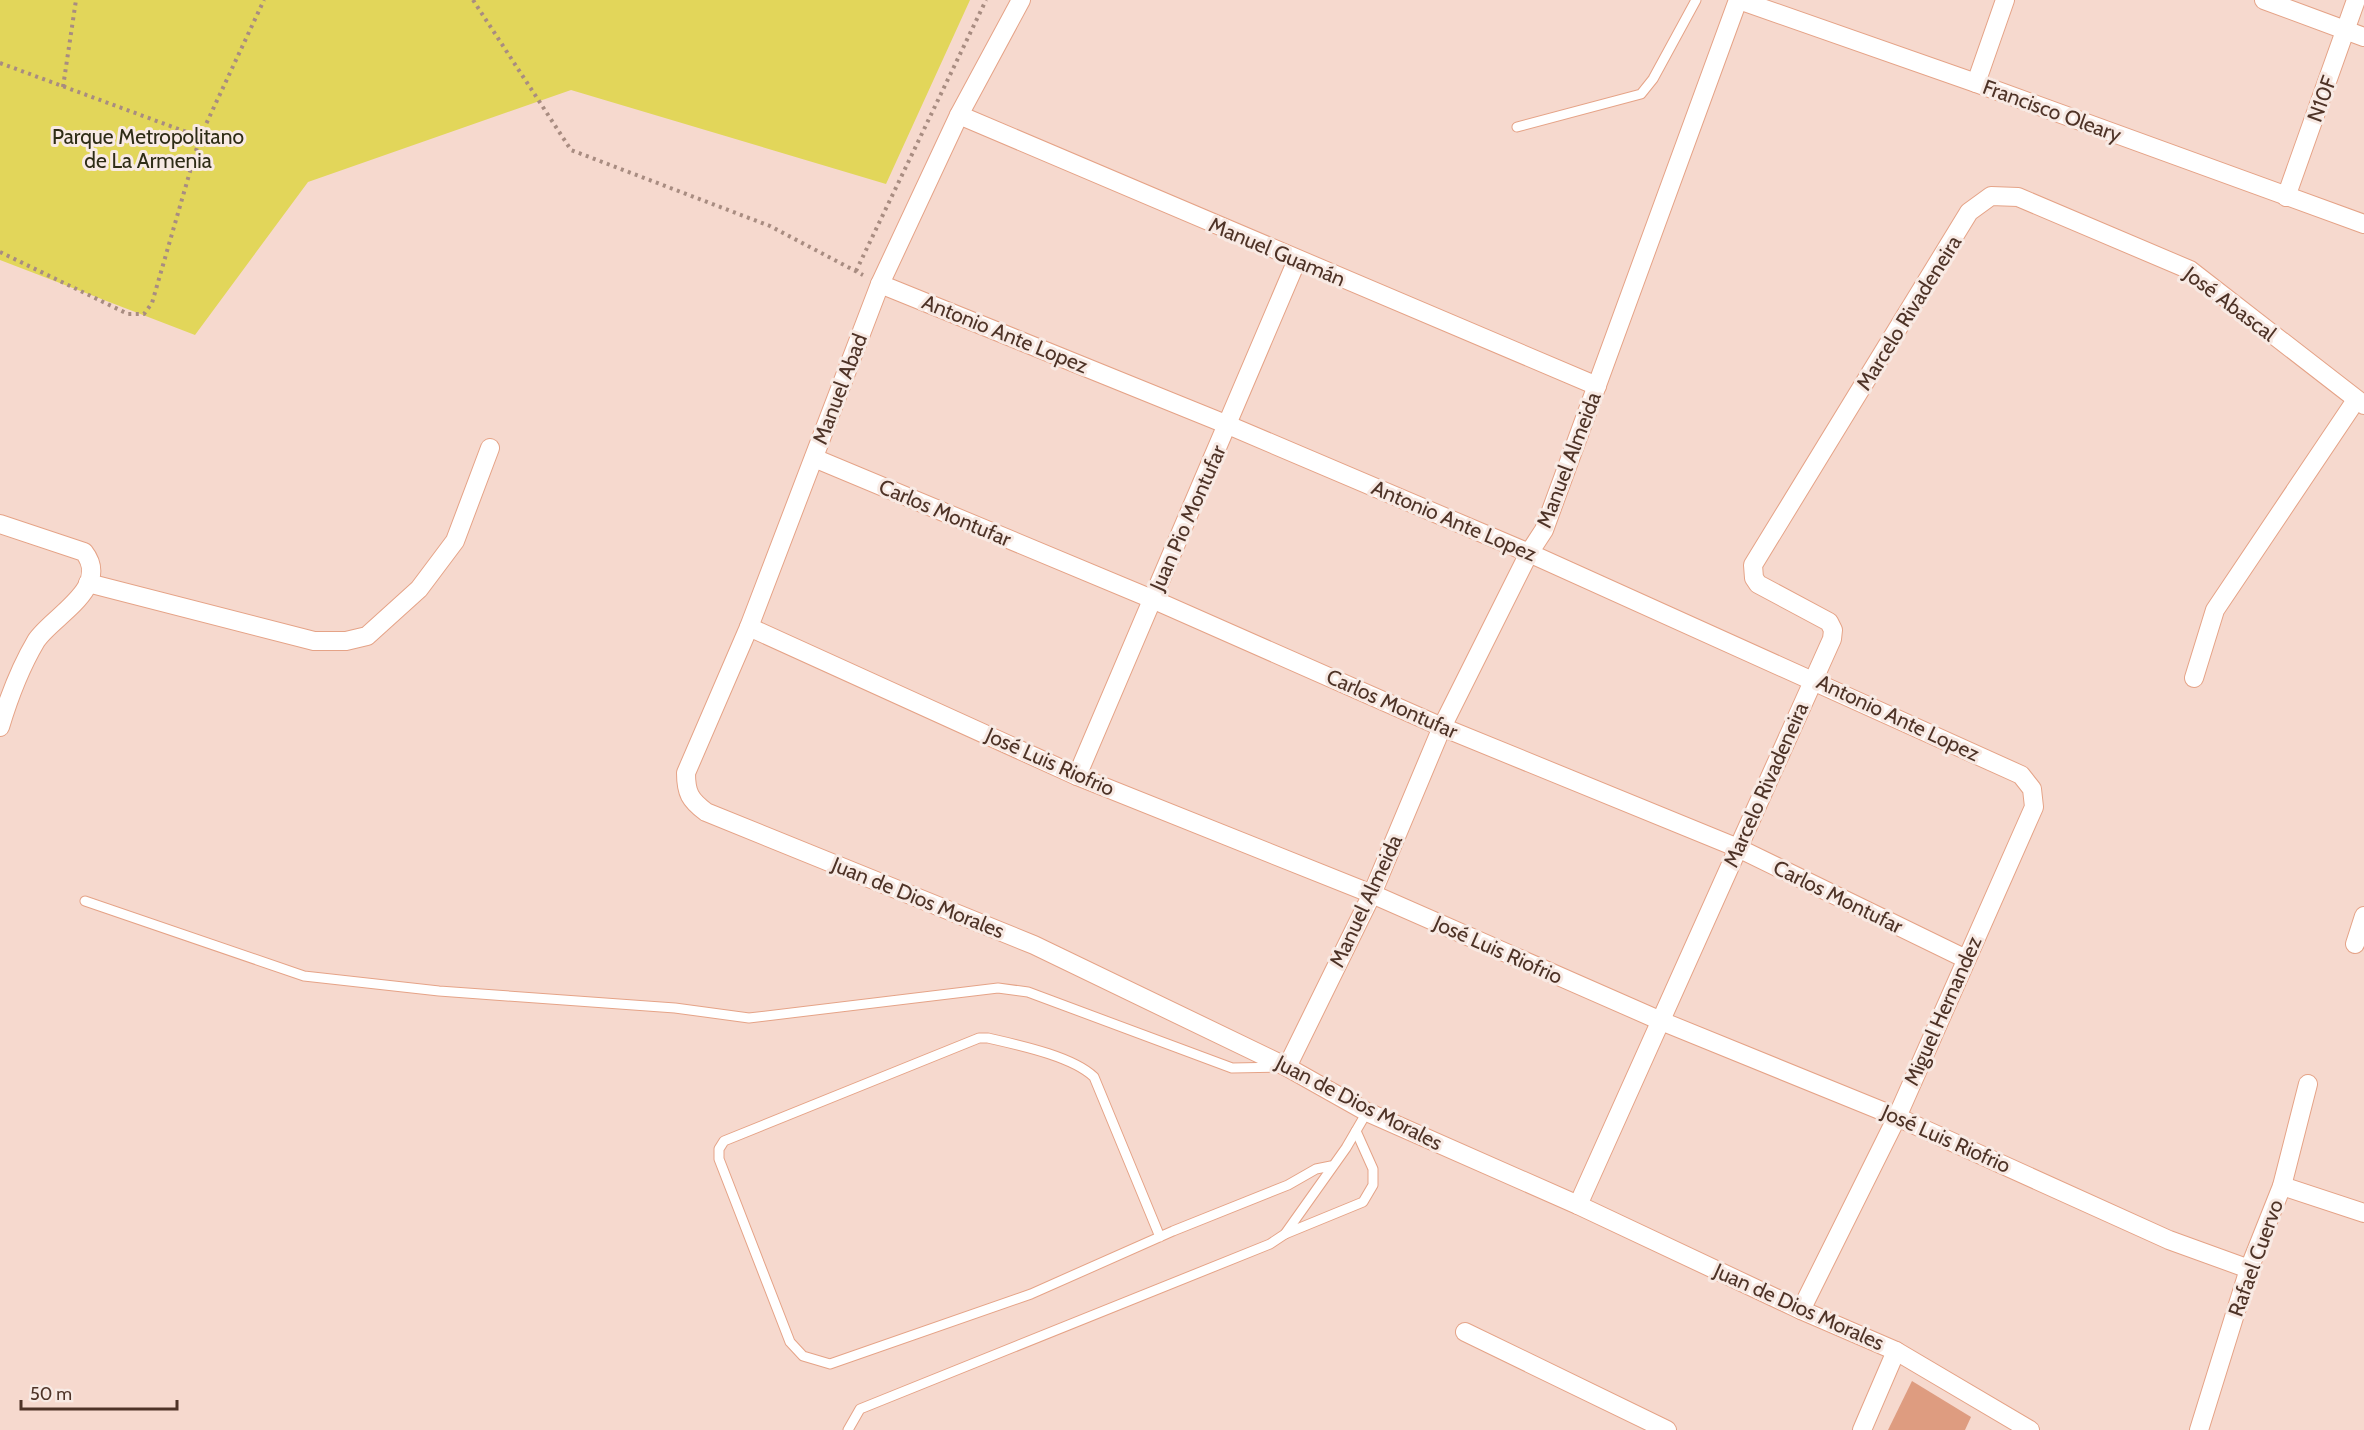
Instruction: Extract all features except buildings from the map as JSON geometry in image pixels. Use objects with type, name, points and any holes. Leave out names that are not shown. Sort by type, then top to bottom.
[{"type":"street","name":"Manuel Abad","points":[[686,788],[687,773],[749,627],[880,284],[958,115],[1021,0]]},
{"type":"street","name":"Francisco Oleary","points":[[1739,0],[1976,83],[2364,224]]},
{"type":"street","name":"Manuel Almeida","points":[[1287,1067],[1372,894],[1443,727],[1529,553],[1544,530],[1739,0]]},
{"type":"street","points":[[1976,83],[2005,0]]},
{"type":"street","points":[[2264,0],[2364,37]]},
{"type":"street","name":"N10F","points":[[2286,197],[2356,0]]},
{"type":"street","name":"Manuel Guamán","points":[[958,115],[1597,386]]},
{"type":"street","name":"Marcelo Rivadeneira","points":[[1578,1205],[1832,639],[1833,630],[1829,622],[1758,584],[1754,578],[1753,565],[1969,212],[1991,196],[2018,197]]},
{"type":"street","name":"José Abascal","points":[[2018,197],[2190,270],[2360,403]]},
{"type":"street","name":"Juan Pio Montufar","points":[[1077,776],[1297,260]]},
{"type":"street","name":"Antonio Ante Lopez","points":[[880,284],[1228,425],[1529,553],[2021,775]]},
{"type":"street","points":[[2194,678],[2215,610],[2360,403]]},
{"type":"street","points":[[88,583],[314,641],[346,641],[367,636],[419,589],[455,541],[490,448]]},
{"type":"street","name":"Carlos Montufar","points":[[814,458],[1152,599],[1443,727],[1738,848],[1965,959]]},
{"type":"street","points":[[0,524],[84,552],[90,564],[88,583],[75,604],[37,639],[12,688],[0,727]]},
{"type":"street","name":"José Luis Riofrio","points":[[749,627],[1077,776],[1372,894],[1661,1021],[1897,1117],[2169,1240],[2249,1269]]},
{"type":"street","name":"Miguel Hernandez","points":[[1801,1310],[1897,1117],[2034,807],[2032,789],[2021,775]]},
{"type":"street","name":"Juan de Dios Morales","points":[[686,788],[691,801],[706,812],[1034,945],[1287,1067],[1367,1112],[1578,1205],[1801,1310],[1896,1350],[2030,1430]]},
{"type":"street","points":[[2355,944],[2364,916]]},
{"type":"street","name":"Rafael Cuervo","points":[[2199,1430],[2249,1269],[2282,1186],[2308,1084]]},
{"type":"street","points":[[2282,1186],[2364,1213]]},
{"type":"street","points":[[1465,1332],[1667,1430]]},
{"type":"street","points":[[1862,1430],[1896,1350]]},
{"type":"lane","points":[[1517,127],[1641,94],[1653,79],[1696,0]]},
{"type":"lane","points":[[85,901],[304,976],[534,999],[675,1008],[749,1018],[998,988],[1028,992],[1232,1068],[1287,1067]]},
{"type":"lane","points":[[1160,1237],[1094,1077],[1088,1071],[1062,1060],[988,1038],[979,1038],[724,1141],[719,1149],[719,1160],[790,1342],[803,1356],[819,1363],[842,1362],[1031,1294],[1160,1237],[1288,1185],[1316,1169],[1331,1166]]},
{"type":"lane","points":[[1285,1234],[1367,1112]]},
{"type":"lane","points":[[848,1430],[860,1409],[1270,1244],[1285,1234],[1363,1202],[1373,1185],[1373,1168],[1356,1131]]},
{"type":"path","points":[[63,87],[76,0]]},
{"type":"path","points":[[0,252],[128,314],[144,314],[152,303],[200,137],[264,0]]},
{"type":"path","points":[[473,0],[571,150],[770,226],[880,284]]},
{"type":"path","points":[[856,271],[986,0]]},
{"type":"path","points":[[0,63],[200,137]]},
{"type":"green space","name":"Parque Metropolitano de La Armenia","points":[[0,0],[970,0],[886,184],[571,90],[308,182],[195,335],[0,260]]}]
